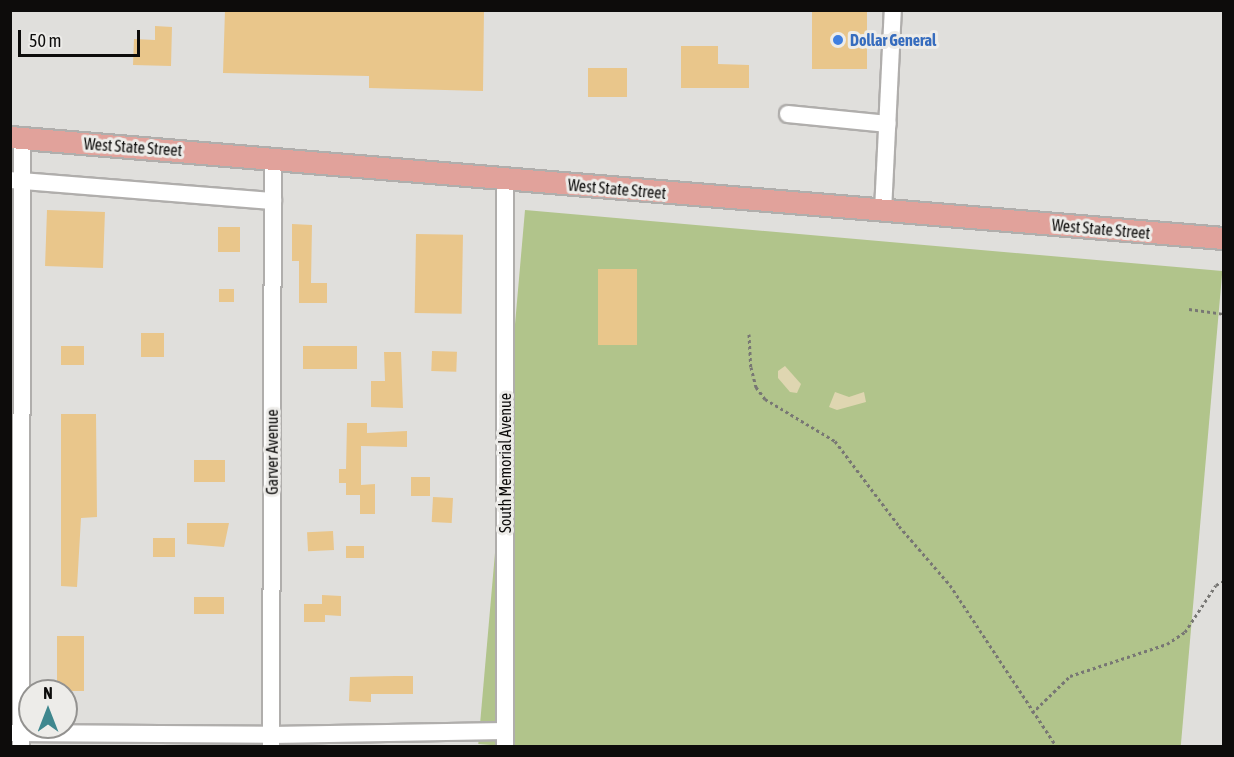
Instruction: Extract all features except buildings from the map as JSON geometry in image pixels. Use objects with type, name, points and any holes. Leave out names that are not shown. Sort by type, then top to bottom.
[{"type":"main road","name":"West State Street","points":[[16,138],[1224,238]]},
{"type":"street","points":[[883,211],[893,10]]},
{"type":"street","points":[[788,114],[888,124]]},
{"type":"street","points":[[16,138],[17,737],[271,741],[505,739]]},
{"type":"street","name":"Garver Avenue","points":[[271,741],[273,158]]},
{"type":"street","name":"South Memorial Avenue","points":[[505,180],[505,739]]},
{"type":"street","points":[[16,181],[273,201]]},
{"type":"path","points":[[1189,309],[1224,314]]},
{"type":"path","points":[[749,334],[751,367],[761,393],[835,441],[899,526],[950,585],[1056,747]]},
{"type":"path","points":[[1032,713],[1070,676],[1140,654],[1185,632],[1216,585],[1224,581]]},
{"type":"green space","points":[[525,210],[1222,271],[1181,746],[502,746],[478,744]]},
{"type":"sand","points":[[785,366],[801,384],[797,393],[790,392],[778,378],[778,371]]},
{"type":"sand","points":[[835,392],[849,397],[864,392],[866,402],[837,410],[829,407]]},
{"type":"place","name":"Dollar General","points":[[838,40]]}]
